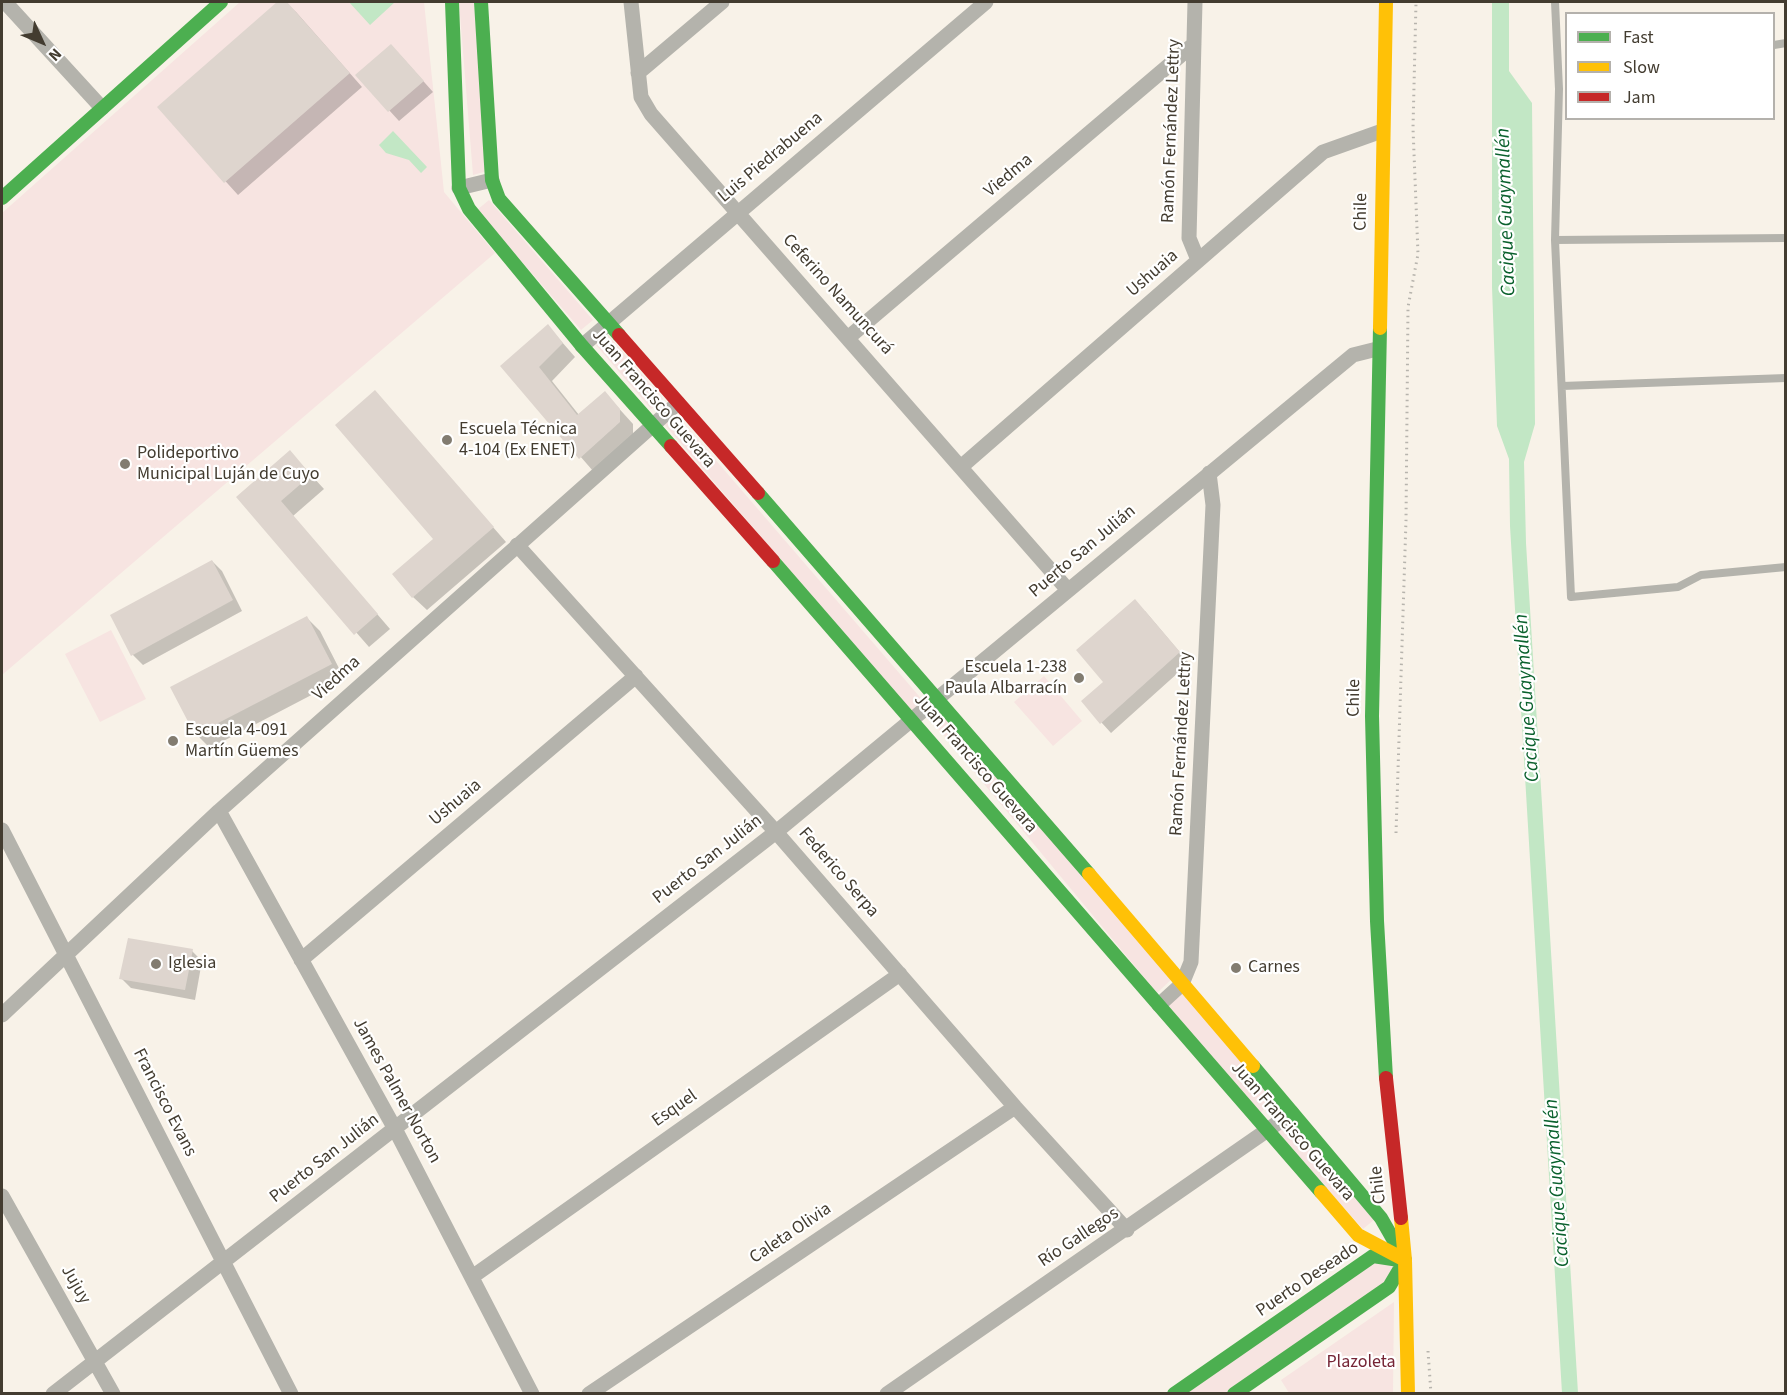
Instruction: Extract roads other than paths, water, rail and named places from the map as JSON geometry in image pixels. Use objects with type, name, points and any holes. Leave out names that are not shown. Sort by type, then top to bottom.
[{"type":"street","points":[[5,2],[102,108]]},
{"type":"street","points":[[2,198],[221,2]]},
{"type":"street","name":"Juan Francisco Guevara","points":[[452,2],[459,188],[469,209],[582,346],[912,719],[1358,1234],[1405,1260]]},
{"type":"street","name":"Juan Francisco Guevara","points":[[481,2],[492,180],[499,199],[937,698],[1182,984],[1381,1218],[1405,1260]]},
{"type":"street","name":"Ceferino Namuncurá","points":[[632,2],[641,97],[651,114],[849,337],[1068,590]]},
{"type":"street","points":[[638,73],[722,2]]},
{"type":"street","name":"Luis Piedrabuena","points":[[582,346],[606,323],[986,2]]},
{"type":"street","name":"Ramón Fernández Lettry","points":[[1195,2],[1189,238],[1198,260]]},
{"type":"street","name":"Chile","points":[[1386,2],[1377,349],[1372,716],[1377,921],[1386,1073],[1405,1260],[1408,1394]]},
{"type":"street","name":"Viedma","points":[[849,337],[1194,44]]},
{"type":"street","name":"Ushuaia","points":[[962,466],[1323,152],[1382,131]]},
{"type":"street","points":[[459,188],[492,180]]},
{"type":"street","name":"Puerto San Julián","points":[[52,1394],[776,832],[1353,355],[1377,349]]},
{"type":"street","name":"Viedma","points":[[2,1016],[65,954],[219,811],[678,403]]},
{"type":"street","name":"Ramón Fernández Lettry","points":[[1159,1005],[1182,984],[1191,962],[1213,504],[1209,473]]},
{"type":"street","name":"Federico Serpa","points":[[517,545],[776,832],[1015,1107],[1126,1230]]},
{"type":"street","name":"Ushuaia","points":[[301,960],[636,675]]},
{"type":"street","name":"James Palmer Norton","points":[[219,811],[395,1129],[532,1394]]},
{"type":"street","name":"Francisco Evans","points":[[2,830],[291,1394]]},
{"type":"street","name":"Esquel","points":[[472,1277],[900,974]]},
{"type":"street","name":"Caleta Olivia","points":[[589,1394],[1015,1107]]},
{"type":"street","name":"Río Gallegos","points":[[886,1394],[1292,1113]]},
{"type":"street","name":"Jujuy","points":[[2,1196],[8,1222],[95,1360],[113,1394]]},
{"type":"street","name":"Puerto Deseado","points":[[1174,1394],[1244,1366],[1389,1287],[1405,1260],[1373,1256],[1244,1366],[1234,1394]]},
{"type":"street","points":[[1244,1366],[1262,1394]]},
{"type":"lane","points":[[1555,2],[1563,88],[1555,240],[1571,597],[1678,587],[1701,575],[1785,567]]},
{"type":"lane","points":[[1555,240],[1785,238]]},
{"type":"lane","points":[[1562,386],[1785,378]]},
{"type":"water","points":[[349,2],[395,2],[370,25]]},
{"type":"water","name":"Cacique Guaymallén","points":[[1492,2],[1509,2],[1509,71],[1532,103],[1535,424],[1524,462],[1526,543],[1578,1393],[1562,1393],[1510,526],[1509,459],[1497,426],[1492,287]]},
{"type":"water","points":[[393,131],[427,167],[421,173],[409,160],[386,153],[379,145]]},
{"type":"place","name":"Escuela Técnica 4-104 (Ex ENET)","points":[[447,440]]},
{"type":"place","name":"Polideportivo Municipal Luján de Cuyo","points":[[125,464]]},
{"type":"place","name":"Escuela 1-238 Paula Albarracín","points":[[1079,678]]},
{"type":"place","name":"Escuela 4-091 Martín Güemes","points":[[173,741]]},
{"type":"place","name":"Iglesia","points":[[156,964]]},
{"type":"place","name":"Carnes","points":[[1236,968]]},
{"type":"park label","name":"Plazoleta","points":[[1361,1363]]}]
